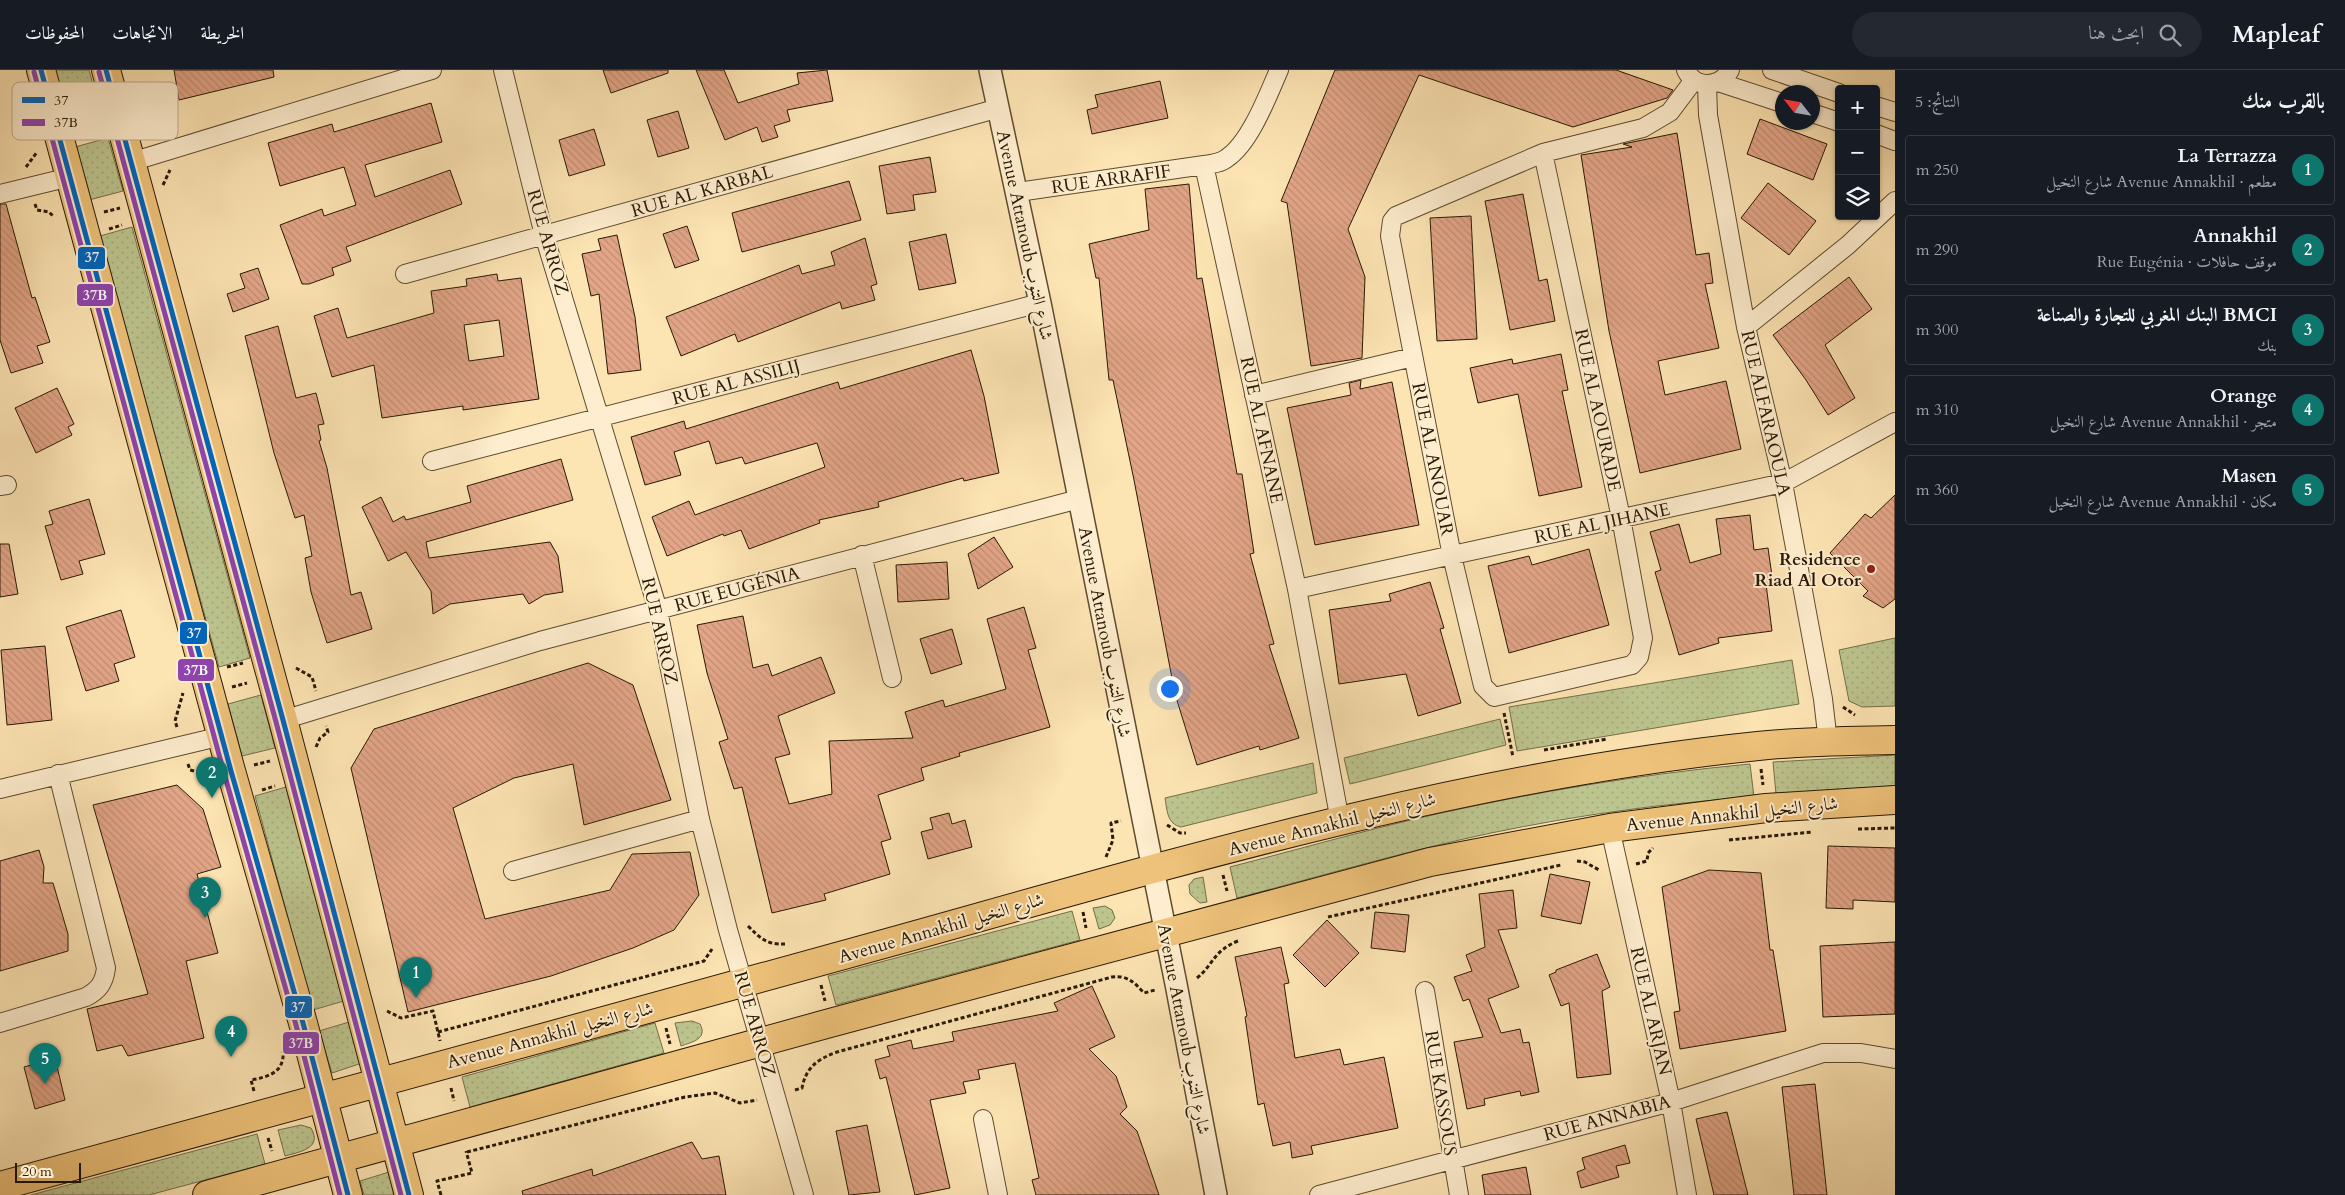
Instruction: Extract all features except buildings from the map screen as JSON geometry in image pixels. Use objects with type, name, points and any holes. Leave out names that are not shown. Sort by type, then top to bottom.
[{"type":"main road","points":[[60,140],[222,736],[323,1097],[348,1195]]},
{"type":"main road","points":[[125,140],[283,720],[409,1195]]},
{"type":"main road","name":"Avenue Annakhil شارع النخيل","points":[[0,1186],[1078,890],[1410,804],[1540,777],[1758,746],[1895,740]]},
{"type":"main road","name":"Avenue Annakhil شارع النخيل","points":[[207,1195],[830,1023],[1430,862],[1610,828],[1766,808],[1895,800]]},
{"type":"street","points":[[131,162],[432,70]]},
{"type":"street","name":"RUE ARROZ","points":[[503,70],[544,235],[658,610],[700,820],[743,983],[804,1195]]},
{"type":"street","name":"Avenue Attanoub شارع التنوب","points":[[990,70],[1018,192],[1154,870],[1216,1195]]},
{"type":"street","points":[[1204,165],[1227,159],[1236,150],[1259,115],[1279,70]]},
{"type":"street","points":[[1772,70],[1835,92]]},
{"type":"street","points":[[1544,153],[1642,128],[1651,124],[1670,112],[1707,77],[1775,101]]},
{"type":"street","name":"RUE ALFARAOULA","points":[[1707,77],[1708,115],[1746,327],[1783,483],[1823,699],[1828,742]]},
{"type":"street","points":[[1880,107],[1895,112]]},
{"type":"street","name":"RUE AL KARBAL","points":[[405,274],[999,108]]},
{"type":"street","points":[[1820,116],[1835,121]]},
{"type":"street","points":[[1880,135],[1895,141]]},
{"type":"street","name":"RUE AL ANOUAR","points":[[1498,696],[1483,686],[1452,556],[1390,236],[1392,220],[1396,216],[1544,153]]},
{"type":"street","name":"RUE AL AOURADE","points":[[1498,696],[1632,665],[1639,657],[1643,638],[1622,518],[1544,153]]},
{"type":"street","name":"RUE ARRAFIF","points":[[1018,192],[1204,165]]},
{"type":"street","name":"RUE AL AFNANE","points":[[1204,165],[1297,589],[1340,821]]},
{"type":"street","points":[[0,194],[70,177]]},
{"type":"street","points":[[1746,327],[1848,245],[1895,201]]},
{"type":"street","name":"RUE AL ASSILIJ","points":[[432,461],[1040,303]]},
{"type":"street","points":[[1254,395],[1413,357]]},
{"type":"street","name":"RUE AL JIHANE","points":[[1297,589],[1783,483],[1895,422]]},
{"type":"street","name":"RUE EUGÉNIA","points":[[283,720],[540,641],[1079,499]]},
{"type":"street","points":[[862,555],[892,678]]},
{"type":"street","points":[[0,790],[58,774],[222,736]]},
{"type":"street","points":[[0,1023],[86,997],[97,992],[104,980],[106,968],[58,774]]},
{"type":"street","points":[[513,871],[700,820]]},
{"type":"street","name":"RUE AL ARJAN","points":[[1610,828],[1671,1102],[1688,1195]]},
{"type":"street","name":"RUE KASSOUS","points":[[1425,991],[1459,1195]]},
{"type":"street","name":"RUE ANNABIA","points":[[1319,1195],[1671,1102],[1823,1053],[1861,1053],[1895,1059]]},
{"type":"street","points":[[983,1119],[998,1195]]},
{"type":"path","points":[[164,191],[164,180],[171,170],[166,140]]},
{"type":"path","points":[[38,148],[34,159],[25,168],[30,187],[37,210],[50,212],[58,223]]},
{"type":"path","points":[[123,207],[125,216]]},
{"type":"path","points":[[103,212],[117,209]]},
{"type":"path","points":[[102,231],[127,224]]},
{"type":"path","points":[[223,668],[247,662],[248,668]]},
{"type":"path","points":[[293,664],[300,671],[312,677],[328,732],[320,738],[316,752]]},
{"type":"path","points":[[234,686],[246,683]]},
{"type":"path","points":[[184,690],[174,721],[190,770],[201,771],[210,777]]},
{"type":"path","points":[[1498,696],[1513,757]]},
{"type":"path","points":[[1758,746],[1769,836]]},
{"type":"path","points":[[271,760],[273,769]]},
{"type":"path","points":[[253,765],[264,762]]},
{"type":"path","points":[[255,792],[278,785],[276,777]]},
{"type":"path","points":[[1217,853],[1240,940]]},
{"type":"path","points":[[1078,890],[1098,980]]},
{"type":"path","points":[[816,963],[837,1052]]},
{"type":"path","points":[[652,975],[685,1097]]},
{"type":"path","points":[[358,1006],[383,999],[387,1011],[401,1018],[433,1011],[472,1173],[437,1181],[440,1195]]},
{"type":"path","points":[[280,1175],[251,1080],[270,1076],[278,1070],[282,1063],[282,1047]]},
{"type":"green space","points":[[54,70],[89,70],[92,82],[57,82]]},
{"type":"green space","points":[[101,140],[109,140],[123,191],[89,200],[75,147]]},
{"type":"green space","points":[[132,227],[250,658],[219,667],[100,236]]},
{"type":"green space","points":[[1895,638],[1895,706],[1862,707],[1849,701],[1839,650]]},
{"type":"green space","points":[[1792,660],[1799,704],[1517,751],[1509,707]]},
{"type":"green space","points":[[261,695],[275,748],[242,756],[228,704]]},
{"type":"green space","points":[[1500,719],[1506,745],[1350,784],[1344,758]]},
{"type":"green space","points":[[1895,755],[1895,786],[1776,794],[1773,762]]},
{"type":"green space","points":[[1313,763],[1317,793],[1181,827],[1173,823],[1168,816],[1165,798]]},
{"type":"green space","points":[[1750,764],[1754,797],[1655,806],[1589,815],[1491,833],[1237,898],[1230,867],[1354,834],[1508,799],[1669,773]]},
{"type":"green space","points":[[286,787],[344,1001],[313,1010],[255,796]]},
{"type":"green space","points":[[1203,877],[1207,902],[1200,903],[1190,894],[1189,885],[1194,879]]},
{"type":"green space","points":[[1105,906],[1112,910],[1115,918],[1110,925],[1099,929],[1093,908]]},
{"type":"green space","points":[[1072,911],[1080,940],[836,1005],[828,976]]},
{"type":"green space","points":[[692,1021],[700,1024],[702,1033],[698,1039],[681,1046],[675,1023]]},
{"type":"green space","points":[[349,1022],[362,1063],[332,1073],[319,1031]]},
{"type":"green space","points":[[655,1023],[664,1053],[470,1107],[462,1077]]},
{"type":"green space","points":[[301,1125],[311,1128],[314,1135],[312,1145],[303,1151],[285,1156],[278,1130]]},
{"type":"green space","points":[[257,1134],[265,1164],[149,1195],[31,1195]]},
{"type":"green space","points":[[389,1172],[396,1195],[364,1195],[360,1181]]},
{"type":"transit line","name":"37","points":[[41,70],[44,82]]},
{"type":"transit line","name":"37","points":[[106,70],[109,82]]},
{"type":"transit line","name":"37B","points":[[34,72],[37,82]]},
{"type":"transit line","name":"37B","points":[[99,72],[102,82]]},
{"type":"transit line","name":"37B","points":[[52,140],[224,773],[296,1025],[340,1195]]},
{"type":"transit line","name":"37","points":[[60,140],[231,771],[303,1023],[348,1195]]},
{"type":"transit line","name":"37B","points":[[118,140],[276,722],[401,1195]]},
{"type":"transit line","name":"37","points":[[125,140],[283,720],[409,1195]]},
{"type":"place","name":"Residence Riad Al Otor","points":[[1871,569]]},
{"type":"place","name":"Annakhil","points":[[212,798]]},
{"type":"place","name":"BMCI البنك المغربي للتجارة والصناعة","points":[[205,918]]},
{"type":"place","name":"La Terrazza","points":[[416,998]]},
{"type":"place","name":"Orange","points":[[231,1057]]},
{"type":"place","name":"Masen","points":[[45,1084]]}]
